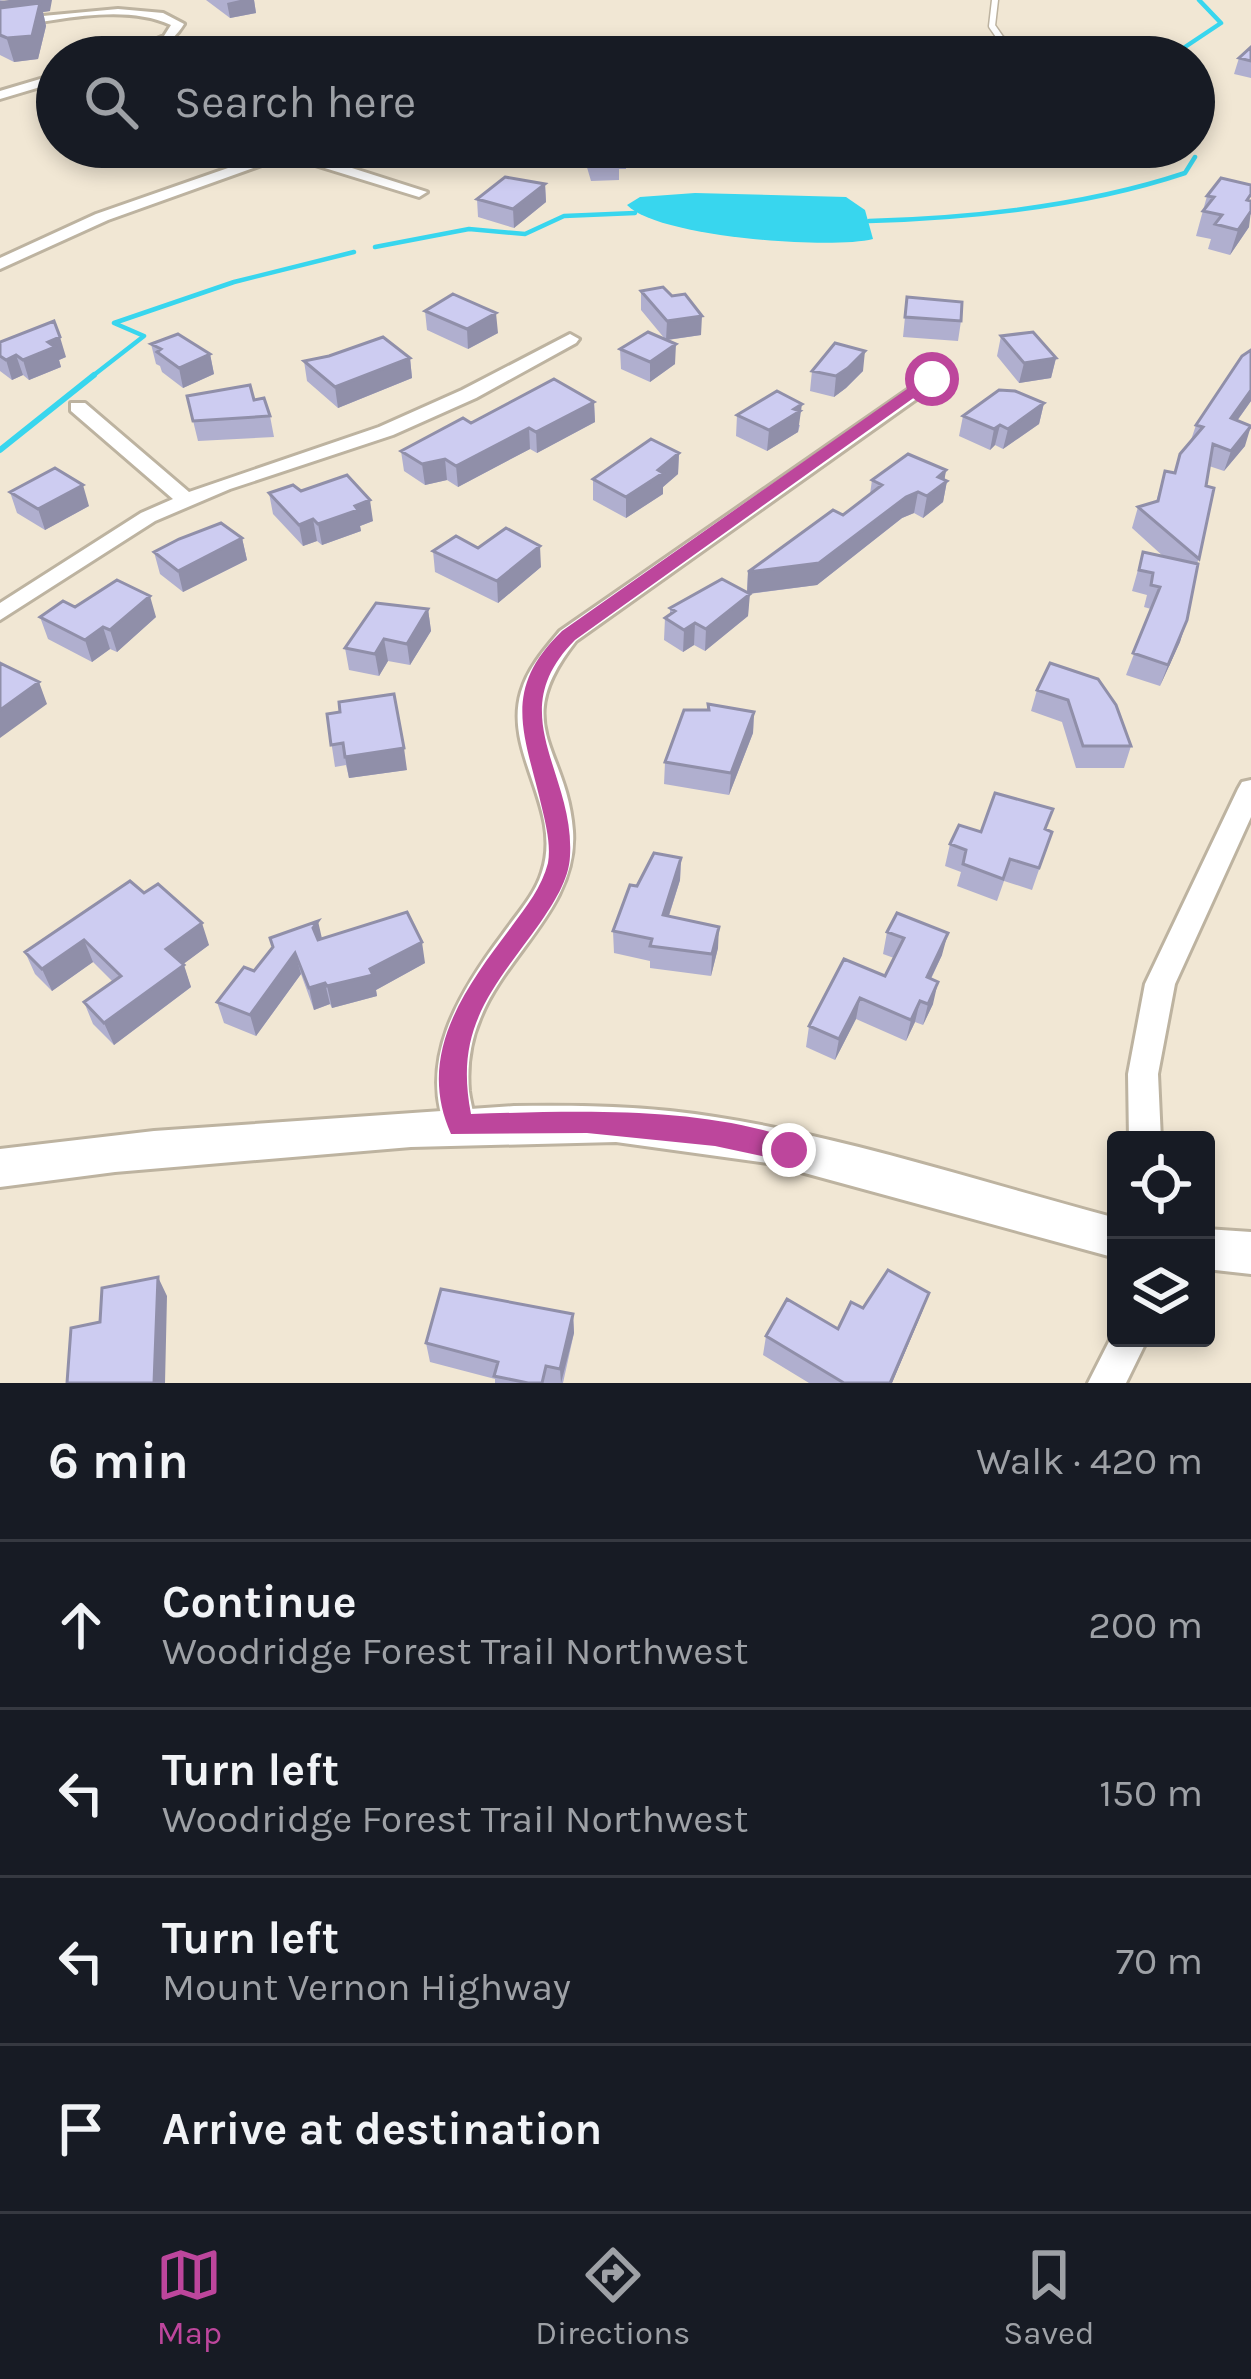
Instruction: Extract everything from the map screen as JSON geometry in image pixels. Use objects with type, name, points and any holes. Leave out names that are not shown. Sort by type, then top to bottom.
[{"type":"street","points":[[0,23],[126,12],[160,14],[178,24],[171,36]]},
{"type":"street","points":[[0,95],[36,84]]},
{"type":"street","points":[[0,264],[102,218],[241,168]]},
{"type":"street","points":[[337,168],[419,192]]},
{"type":"street","points":[[0,613],[111,538],[186,500],[386,430],[469,394],[570,339]]},
{"type":"street","points":[[460,1126],[450,1073],[460,1024],[475,995],[545,898],[559,861],[558,830],[529,711],[533,682],[549,655],[568,636],[932,379]]},
{"type":"street","points":[[78,407],[186,500]]},
{"type":"street","points":[[1145,1131],[1143,1074],[1160,984],[1251,789]]},
{"type":"street","points":[[0,1168],[68,1156],[460,1126],[587,1122],[715,1135],[789,1150],[1107,1236]]},
{"type":"street","points":[[1215,1250],[1251,1253]]},
{"type":"street","points":[[1106,1383],[1125,1347]]},
{"type":"lane","points":[[995,0],[992,26],[998,36]]},
{"type":"water","points":[[695,193],[846,197],[865,210],[873,239],[784,242],[706,233],[644,216],[627,205],[640,197]]},
{"type":"building","points":[[40,3],[32,36],[0,35],[0,8]]},
{"type":"building","points":[[505,177],[545,184],[513,209],[477,199]]},
{"type":"building","points":[[1221,178],[1251,185],[1247,200],[1251,211],[1238,230],[1215,224],[1222,215],[1203,211],[1214,197],[1207,196]]},
{"type":"building","points":[[663,287],[672,296],[685,294],[702,316],[667,321],[641,291]]},
{"type":"building","points":[[453,294],[496,313],[467,329],[425,311]]},
{"type":"building","points":[[907,297],[962,302],[961,321],[905,317]]},
{"type":"building","points":[[54,321],[60,337],[48,342],[55,347],[23,360],[16,355],[6,360],[0,356],[0,342]]},
{"type":"building","points":[[648,332],[676,344],[650,362],[620,349]]},
{"type":"building","points":[[1033,332],[1056,358],[1024,363],[1001,336]]},
{"type":"building","points":[[178,334],[210,354],[179,368],[151,344]]},
{"type":"building","points":[[383,337],[410,358],[335,387],[304,361],[329,356]]},
{"type":"building","points":[[835,343],[865,351],[836,376],[812,371]]},
{"type":"building","points":[[1251,350],[1251,390],[1231,418],[1251,426],[1231,451],[1213,444],[1206,486],[1214,488],[1199,559],[1138,507],[1158,501],[1165,471],[1175,473],[1180,454],[1203,427],[1196,425],[1242,356]]},
{"type":"building","points":[[554,379],[594,402],[536,432],[529,428],[456,466],[445,459],[422,464],[401,451],[463,418],[471,423]]},
{"type":"building","points":[[250,385],[254,400],[264,398],[270,416],[193,421],[187,396]]},
{"type":"building","points":[[999,390],[1044,403],[1008,429],[1000,425],[994,429],[963,416]]},
{"type":"building","points":[[777,391],[802,404],[794,409],[800,411],[769,430],[737,415]]},
{"type":"building","points":[[651,439],[679,453],[658,470],[663,473],[626,497],[593,479]]},
{"type":"building","points":[[908,454],[946,470],[938,477],[947,481],[927,496],[918,492],[906,497],[819,563],[748,572],[833,510],[843,515],[882,485],[872,480]]},
{"type":"building","points":[[55,468],[83,485],[38,509],[10,492]]},
{"type":"building","points":[[347,475],[370,500],[355,506],[358,510],[318,524],[313,519],[299,525],[269,493],[293,485],[301,491]]},
{"type":"building","points":[[221,523],[242,538],[178,571],[154,552],[179,539]]},
{"type":"building","points":[[506,528],[540,546],[497,581],[433,551],[456,536],[478,548]]},
{"type":"building","points":[[1143,552],[1198,564],[1187,620],[1168,665],[1133,653],[1160,587],[1151,585],[1153,573],[1139,570]]},
{"type":"building","points":[[722,579],[750,594],[706,629],[695,623],[684,630],[665,618],[675,611],[670,608]]},
{"type":"building","points":[[117,580],[150,596],[110,630],[103,627],[85,640],[40,617],[63,601],[75,607]]},
{"type":"building","points":[[376,603],[428,609],[407,644],[384,639],[375,654],[345,648]]},
{"type":"building","points":[[0,663],[39,682],[0,710]]},
{"type":"building","points":[[1050,663],[1098,679],[1116,705],[1131,746],[1083,746],[1068,700],[1037,690]]},
{"type":"building","points":[[394,694],[404,748],[345,757],[343,743],[331,745],[327,714],[340,712],[339,702]]},
{"type":"building","points":[[708,704],[754,712],[731,773],[665,762],[684,710],[709,710]]},
{"type":"building","points":[[995,793],[1053,809],[1045,829],[1052,832],[1039,868],[1010,859],[1003,879],[963,864],[966,850],[950,844],[959,825],[981,832]]},
{"type":"building","points":[[654,853],[681,858],[663,915],[719,927],[712,954],[650,946],[652,939],[613,931],[630,885],[637,886]]},
{"type":"building","points":[[130,881],[144,893],[158,884],[202,923],[166,949],[184,965],[104,1023],[84,1002],[121,976],[84,940],[42,969],[25,952]]},
{"type":"building","points":[[407,912],[422,942],[370,969],[373,975],[309,988],[295,953],[250,1015],[217,1002],[244,967],[254,971],[273,947],[270,938],[318,921],[313,928],[318,940]]},
{"type":"building","points":[[897,913],[948,933],[927,977],[938,982],[928,1004],[920,1001],[911,1020],[860,998],[839,1039],[809,1026],[844,959],[885,976],[904,938],[887,932]]},
{"type":"building","points":[[888,1270],[929,1293],[890,1383],[844,1383],[766,1336],[787,1299],[838,1329],[851,1302],[863,1308]]},
{"type":"building","points":[[158,1277],[154,1383],[67,1383],[71,1328],[100,1322],[102,1288]]},
{"type":"building","points":[[441,1289],[573,1314],[560,1369],[546,1366],[542,1383],[528,1383],[494,1376],[498,1362],[426,1343]]},
{"type":"waterway","points":[[1199,0],[1221,23],[1202,36]]},
{"type":"waterway","points":[[869,221],[1069,202],[1147,184],[1188,168]]},
{"type":"waterway","points":[[375,247],[469,229],[525,234],[564,216],[635,213]]},
{"type":"waterway","points":[[90,378],[144,336],[114,323],[234,282],[354,252]]},
{"type":"waterway","points":[[0,450],[94,375]]},
{"type":"route","points":[[789,1150],[715,1135],[587,1122],[460,1126],[450,1073],[460,1024],[475,995],[545,898],[559,861],[558,830],[529,711],[533,682],[549,655],[568,636],[932,379]]}]
